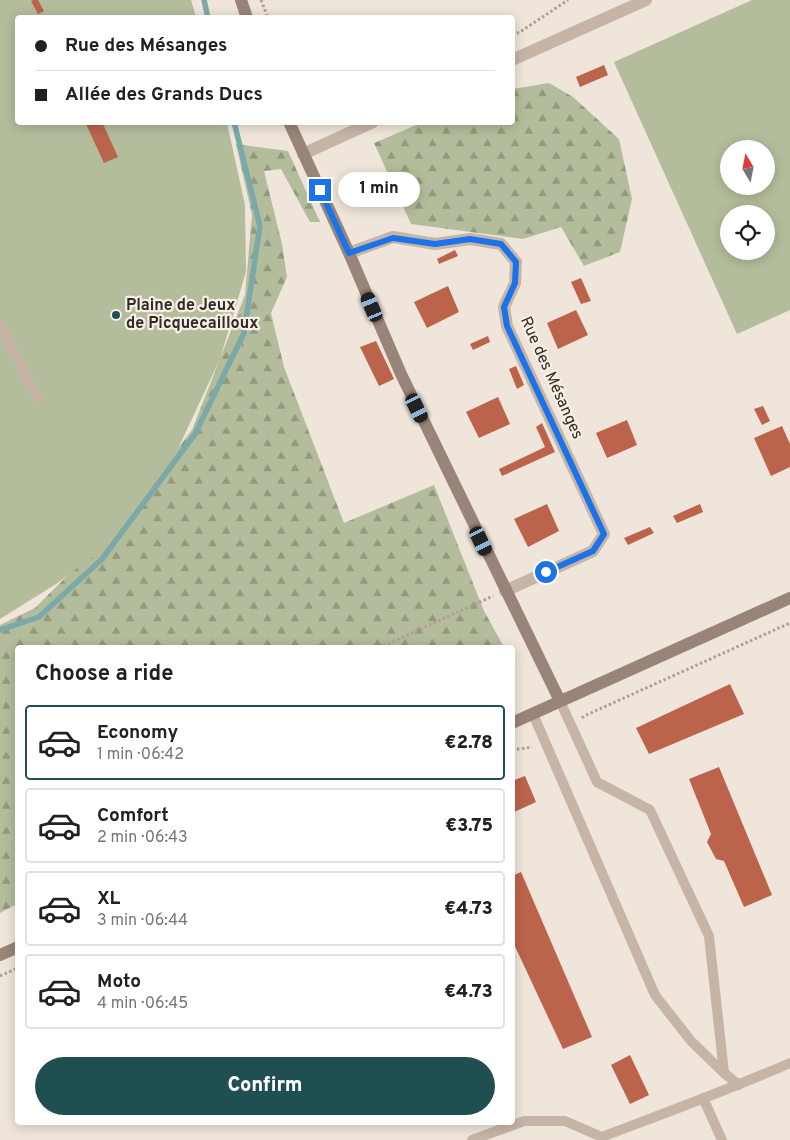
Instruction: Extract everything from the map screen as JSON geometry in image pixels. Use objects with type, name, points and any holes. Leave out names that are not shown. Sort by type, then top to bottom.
[{"type":"main road","points":[[241,0],[246,15]]},
{"type":"main road","points":[[290,125],[349,253],[401,374],[560,702]]},
{"type":"main road","points":[[515,722],[790,598]]},
{"type":"main road","points":[[0,955],[15,948]]},
{"type":"street","points":[[515,59],[646,0]]},
{"type":"street","points":[[303,154],[366,125]]},
{"type":"street","name":"Rue des Mésanges","points":[[349,253],[393,238],[435,244],[470,239],[501,244],[516,262],[515,283],[504,307],[507,326],[604,534],[593,551],[505,591]]},
{"type":"lane","points":[[0,324],[37,398]]},
{"type":"lane","points":[[560,702],[597,782],[650,810],[709,936],[724,1073]]},
{"type":"lane","points":[[533,714],[655,995],[691,1042],[739,1085]]},
{"type":"lane","points":[[515,1124],[524,1121],[565,1121],[600,1139],[790,1063]]},
{"type":"lane","points":[[703,1098],[722,1140]]},
{"type":"lane","points":[[472,1140],[513,1125]]},
{"type":"path","points":[[261,0],[267,15]]},
{"type":"path","points":[[515,34],[568,0]]},
{"type":"path","points":[[386,645],[505,591]]},
{"type":"path","points":[[572,729],[584,716],[790,623]]},
{"type":"path","points":[[515,750],[530,748],[546,741]]},
{"type":"path","points":[[0,976],[15,969]]},
{"type":"green space","name":"Plaine de Jeux de Picquecailloux","points":[[0,0],[191,0],[195,15],[15,15],[15,125],[227,125],[245,205],[246,272],[220,359],[167,472],[122,535],[56,584],[0,619]]},
{"type":"green space","points":[[752,0],[790,0],[790,310],[737,334],[614,62]]},
{"type":"green space","points":[[549,83],[573,97],[619,139],[632,199],[620,252],[584,266],[561,227],[523,239],[411,224],[374,143],[416,125],[515,125],[515,89]]},
{"type":"green space","points":[[236,144],[288,151],[320,222],[310,222],[281,169],[264,171],[282,244],[287,277],[271,313],[284,367],[344,523],[434,485],[484,611],[503,645],[15,645],[15,905],[0,913],[0,625],[35,608],[117,526],[192,430],[245,295],[252,215]]},
{"type":"building","points":[[38,0],[44,11],[38,14],[31,1]]},
{"type":"building","points":[[604,65],[608,75],[580,87],[576,77]]},
{"type":"building","points":[[86,125],[103,125],[118,157],[104,163]]},
{"type":"building","points":[[455,250],[458,256],[439,264],[437,259]]},
{"type":"building","points":[[581,278],[591,301],[581,304],[571,282]]},
{"type":"building","points":[[448,286],[459,312],[427,328],[414,302]]},
{"type":"building","points":[[576,310],[588,335],[558,349],[547,323]]},
{"type":"building","points":[[488,336],[490,342],[473,350],[470,344]]},
{"type":"building","points":[[376,341],[394,379],[379,386],[360,347]]},
{"type":"building","points":[[516,366],[524,385],[517,389],[509,369]]},
{"type":"building","points":[[498,397],[510,424],[479,438],[466,412]]},
{"type":"building","points":[[763,406],[770,421],[762,425],[754,409]]},
{"type":"building","points":[[627,420],[637,445],[607,458],[596,433]]},
{"type":"building","points":[[542,423],[555,452],[502,476],[499,469],[545,447],[536,427]]},
{"type":"building","points":[[782,426],[790,444],[790,467],[771,476],[754,438]]},
{"type":"building","points":[[547,504],[559,531],[528,547],[514,519]]},
{"type":"building","points":[[700,504],[703,512],[677,523],[673,516]]},
{"type":"building","points":[[650,527],[654,533],[628,545],[624,538]]},
{"type":"building","points":[[730,684],[744,714],[649,754],[636,728]]},
{"type":"building","points":[[719,767],[772,895],[744,907],[724,861],[716,859],[707,842],[711,834],[689,779]]},
{"type":"building","points":[[525,776],[536,802],[515,812],[515,780]]},
{"type":"building","points":[[521,872],[592,1037],[563,1049],[515,946],[515,875]]},
{"type":"building","points":[[630,1055],[649,1095],[630,1104],[611,1065]]},
{"type":"waterway","points":[[204,0],[207,15]]},
{"type":"waterway","points":[[0,630],[39,617],[102,559],[195,434],[244,333],[260,226],[235,125]]},
{"type":"place","name":"Plaine de Jeux de Picquecailloux","points":[[116,315]]},
{"type":"route","points":[[320,190],[349,253],[393,238],[435,244],[470,239],[501,244],[516,262],[515,283],[504,307],[507,326],[604,534],[593,551],[546,572]]}]
